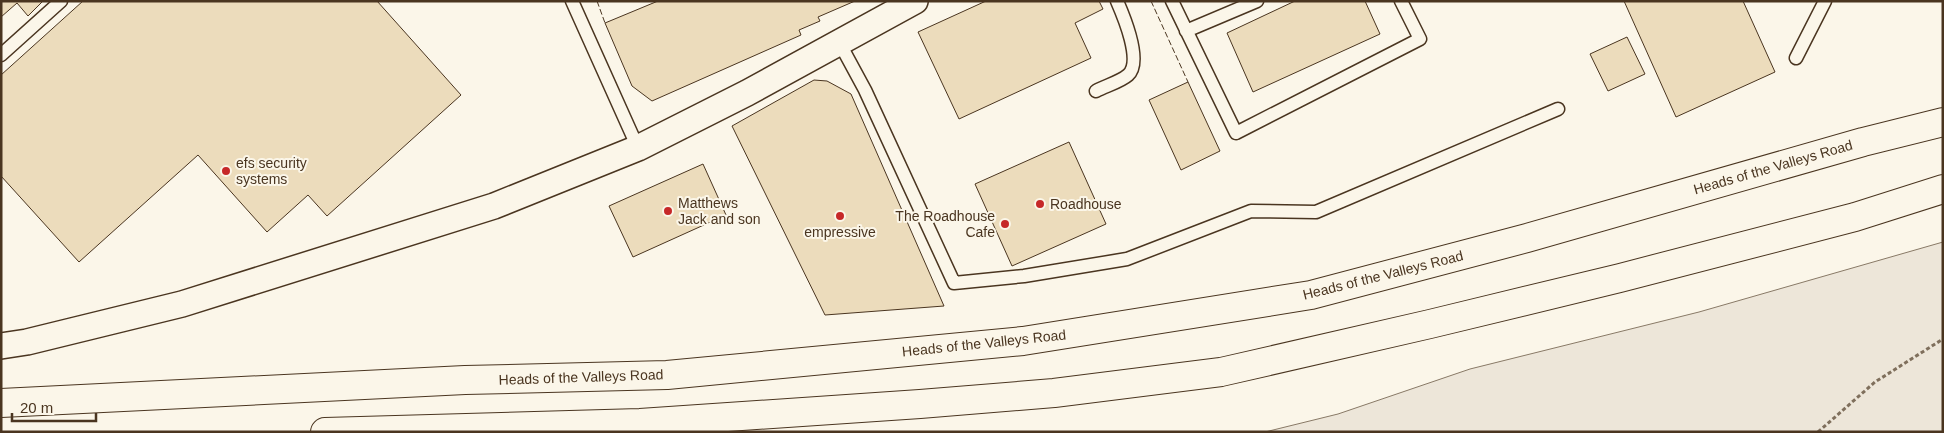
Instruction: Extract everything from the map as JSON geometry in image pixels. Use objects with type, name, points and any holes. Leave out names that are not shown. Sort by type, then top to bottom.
[{"type":"highway","name":"Heads of the Valleys Road","points":[[1,403],[465,380],[667,375],[1023,341],[1310,295],[1527,238],[1863,142],[1943,122]]},
{"type":"highway","points":[[326,432],[640,423],[1054,393],[1221,372],[1620,278],[1855,217],[1943,189]]},
{"type":"street","points":[[1,346],[27,342],[192,301],[494,206],[638,148],[916,1]]},
{"type":"lane","points":[[1,55],[61,1]]},
{"type":"lane","points":[[572,1],[638,148]]},
{"type":"lane","points":[[1096,91],[1127,76],[1132,69],[1133,46],[1117,1]]},
{"type":"lane","points":[[1172,1],[1236,133],[1420,39],[1401,1]]},
{"type":"lane","points":[[1186,31],[1257,1]]},
{"type":"lane","points":[[1796,58],[1825,1]]},
{"type":"lane","points":[[839,42],[865,90],[954,283],[1024,276],[1127,259],[1251,211],[1316,212],[1558,109]]},
{"type":"path","points":[[1818,432],[1875,382],[1943,339]]},
{"type":"shaded area","points":[[1943,242],[1943,432],[1265,432],[1338,414],[1470,369],[1699,312]]},
{"type":"building","points":[[1,1],[43,1],[28,16],[17,3],[1,17]]},
{"type":"building","points":[[83,1],[377,1],[461,95],[327,216],[308,195],[267,232],[198,155],[79,262],[1,176],[1,75]]},
{"type":"building","points":[[658,1],[855,1],[818,17],[820,21],[799,30],[801,35],[652,101],[632,86],[605,23]]},
{"type":"building","points":[[986,1],[1099,1],[1103,9],[1075,23],[1091,58],[959,119],[918,32]]},
{"type":"building","points":[[1295,1],[1365,1],[1380,34],[1253,92],[1227,33]]},
{"type":"building","points":[[1624,1],[1743,1],[1775,72],[1676,117]]},
{"type":"building","points":[[1627,37],[1645,74],[1608,91],[1590,54]]},
{"type":"building","name":"empressive","points":[[814,80],[827,81],[851,94],[944,306],[825,315],[732,126]]},
{"type":"building","points":[[1188,82],[1220,151],[1181,170],[1149,100]]},
{"type":"building","name":"Roadhouse","points":[[1069,142],[1106,224],[1012,266],[975,184]]},
{"type":"building","name":"Matthews Jack and son","points":[[703,164],[726,215],[633,257],[609,206]]},
{"type":"fence","points":[[597,1],[605,23]]},
{"type":"fence","points":[[1151,1],[1188,82]]},
{"type":"place","name":"efs security systems","points":[[226,171]]},
{"type":"place","name":"Roadhouse","points":[[1040,204]]},
{"type":"place","name":"Matthews Jack and son","points":[[668,211]]},
{"type":"place","name":"empressive","points":[[840,216]]},
{"type":"place","name":"The Roadhouse Cafe","points":[[1005,224]]}]
